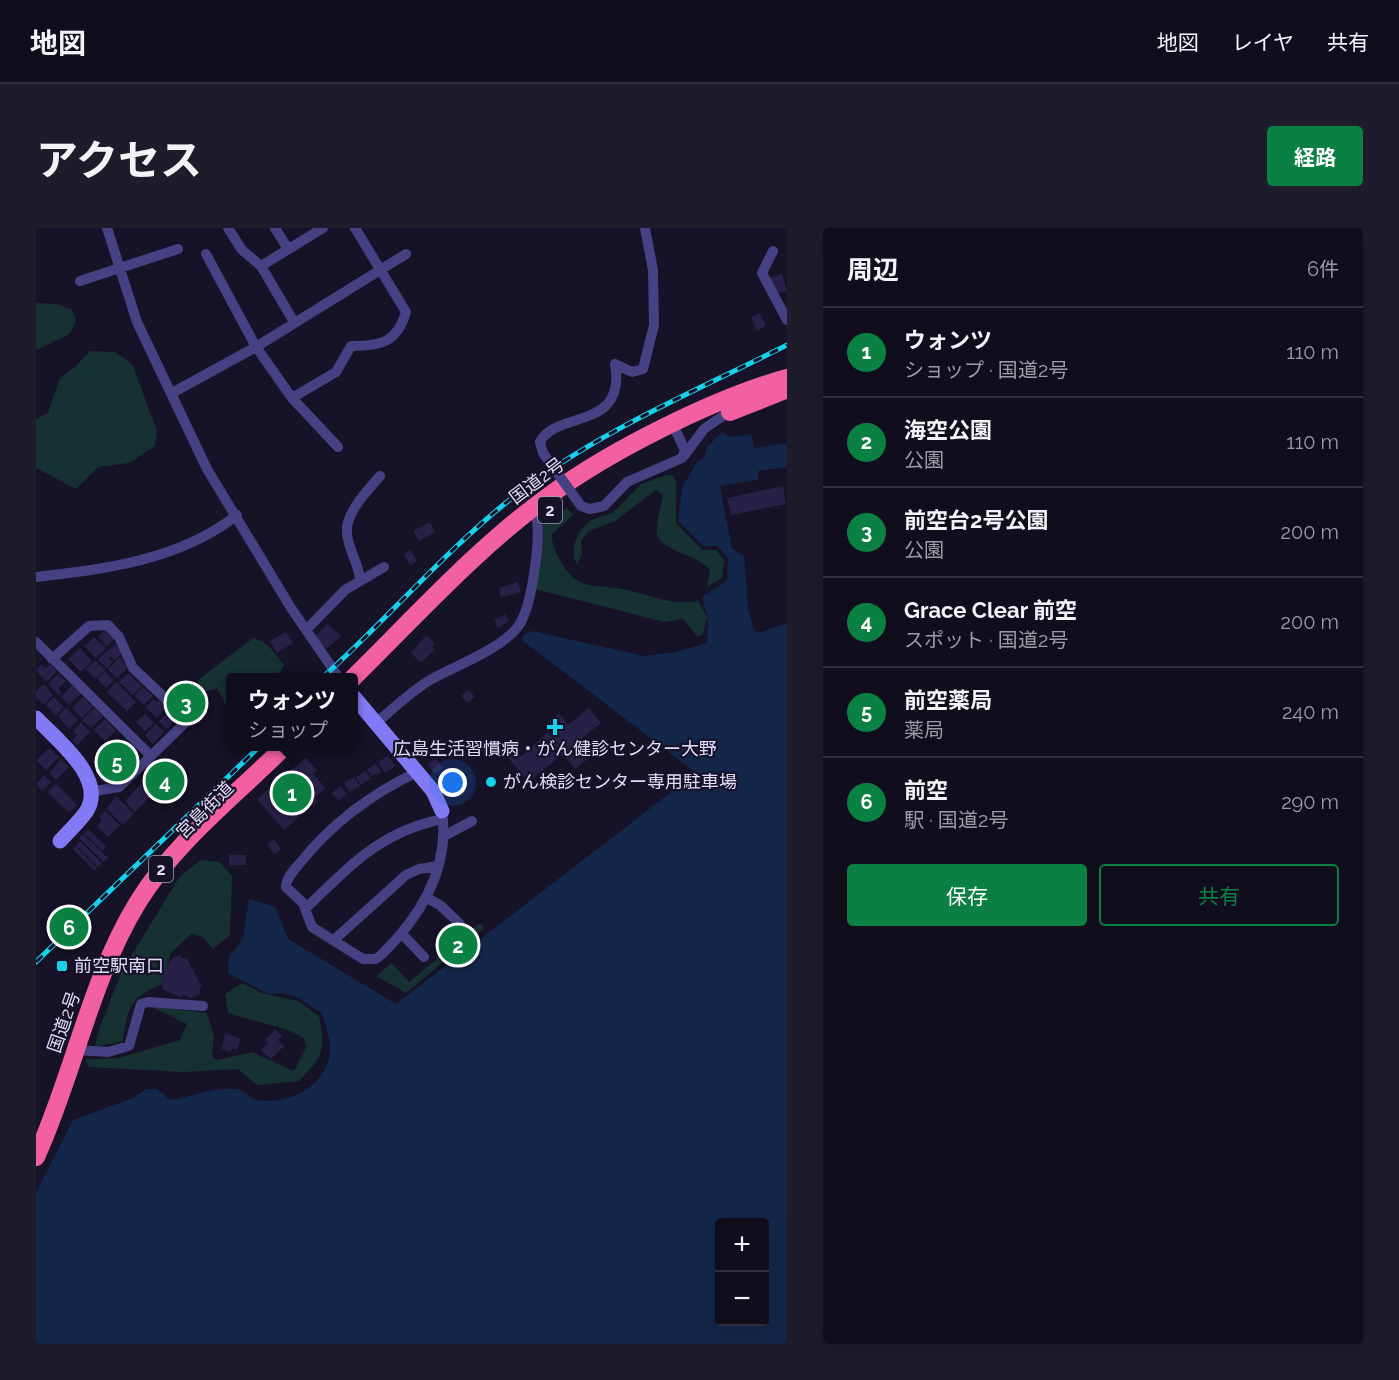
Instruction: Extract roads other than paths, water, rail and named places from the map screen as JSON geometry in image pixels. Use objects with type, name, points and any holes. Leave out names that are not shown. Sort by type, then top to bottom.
[{"type":"highway","name":"国道2号","points":[[358,687],[458,590],[537,520],[590,482],[675,430],[750,390],[787,378]]},
{"type":"highway","name":"国道2号","points":[[358,673],[451,582],[531,510],[590,469],[675,430],[727,413],[787,389]]},
{"type":"highway","name":"国道2号","points":[[36,1157],[113,947],[149,885],[173,855],[281,751]]},
{"type":"highway","name":"宮島街道","points":[[86,1024],[117,956],[157,894],[189,856],[292,751]]},
{"type":"street","points":[[107,228],[137,322],[207,469],[306,630],[336,673]]},
{"type":"street","points":[[228,228],[242,250],[261,266],[294,322]]},
{"type":"street","points":[[275,228],[288,249]]},
{"type":"street","points":[[261,266],[323,228]]},
{"type":"street","points":[[292,399],[336,372],[351,346],[379,346],[402,327],[406,312],[355,228]]},
{"type":"street","points":[[645,228],[653,270],[654,325],[643,369],[632,372],[615,364],[617,375],[611,397],[599,412],[584,420],[556,427],[544,434],[540,442],[543,453],[580,506],[590,509],[604,506],[627,482],[669,466],[684,456],[704,429],[727,413]]},
{"type":"street","points":[[80,281],[122,270],[178,249]]},
{"type":"street","points":[[773,251],[762,273],[787,320]]},
{"type":"street","points":[[206,254],[256,347],[292,399],[338,447]]},
{"type":"street","points":[[172,393],[256,347],[406,254]]},
{"type":"street","points":[[675,430],[685,450],[684,456]]},
{"type":"street","points":[[360,579],[358,564],[347,532],[354,511],[380,476]]},
{"type":"street","points":[[36,577],[105,569],[157,555],[206,536],[237,515]]},
{"type":"street","points":[[375,724],[423,685],[503,640],[519,626],[527,606],[538,533],[537,520]]},
{"type":"street","points":[[306,630],[360,579],[384,567]]},
{"type":"street","points":[[52,658],[89,626],[108,625],[115,631],[133,668],[188,720],[119,787],[89,792]]},
{"type":"street","points":[[36,642],[151,756]]},
{"type":"street","points":[[358,702],[375,724],[417,772],[436,795],[443,815],[444,836],[438,866],[427,898],[402,934],[376,959],[363,959],[335,939],[312,927],[306,909],[286,886],[286,882],[327,831],[373,795],[417,772]]},
{"type":"street","points":[[36,718],[81,764],[89,782],[87,811],[60,840]]},
{"type":"street","points":[[306,909],[370,848],[405,829],[443,815]]},
{"type":"street","points":[[444,836],[472,821]]},
{"type":"street","points":[[335,939],[406,875],[419,869],[438,866]]},
{"type":"street","points":[[427,898],[440,905],[460,924]]},
{"type":"street","points":[[402,934],[424,957]]},
{"type":"street","points":[[77,1050],[108,1052],[129,1046],[141,1004],[148,1002],[203,1006]]},
{"type":"water","points":[[722,432],[729,437],[752,434],[754,448],[787,443],[787,467],[758,471],[758,480],[720,486],[732,549],[744,556],[748,609],[754,630],[759,633],[787,623],[787,1344],[36,1344],[36,1192],[73,1120],[133,1098],[146,1089],[157,1089],[170,1100],[211,1091],[237,1089],[257,1100],[281,1100],[293,1097],[313,1085],[326,1066],[330,1044],[322,1013],[295,996],[282,993],[268,994],[228,973],[229,957],[243,938],[249,899],[275,907],[288,939],[396,1004],[696,773],[522,640],[524,634],[532,631],[644,656],[675,652],[707,643],[708,620],[702,597],[727,580],[728,558],[717,546],[703,546],[678,521],[682,488],[697,462],[705,456],[707,447]]},
{"type":"railway","points":[[327,673],[491,515],[548,471],[614,431],[787,345]]},
{"type":"railway","points":[[36,962],[255,751]]},
{"type":"place","name":"前空台2号公園","points":[[186,703]]},
{"type":"place","name":"広島生活習慣病・がん健診センター大野","points":[[555,727]]},
{"type":"place","name":"前空薬局","points":[[117,762]]},
{"type":"place","name":"Grace Clear 前空","points":[[165,781]]},
{"type":"place","name":"がん検診センター専用駐車場","points":[[491,782]]},
{"type":"place","name":"ウォンツ","points":[[292,793]]},
{"type":"place","name":"前空","points":[[69,927]]},
{"type":"place","name":"海空公園","points":[[458,945]]},
{"type":"place","name":"前空駅南口","points":[[62,966]]}]
